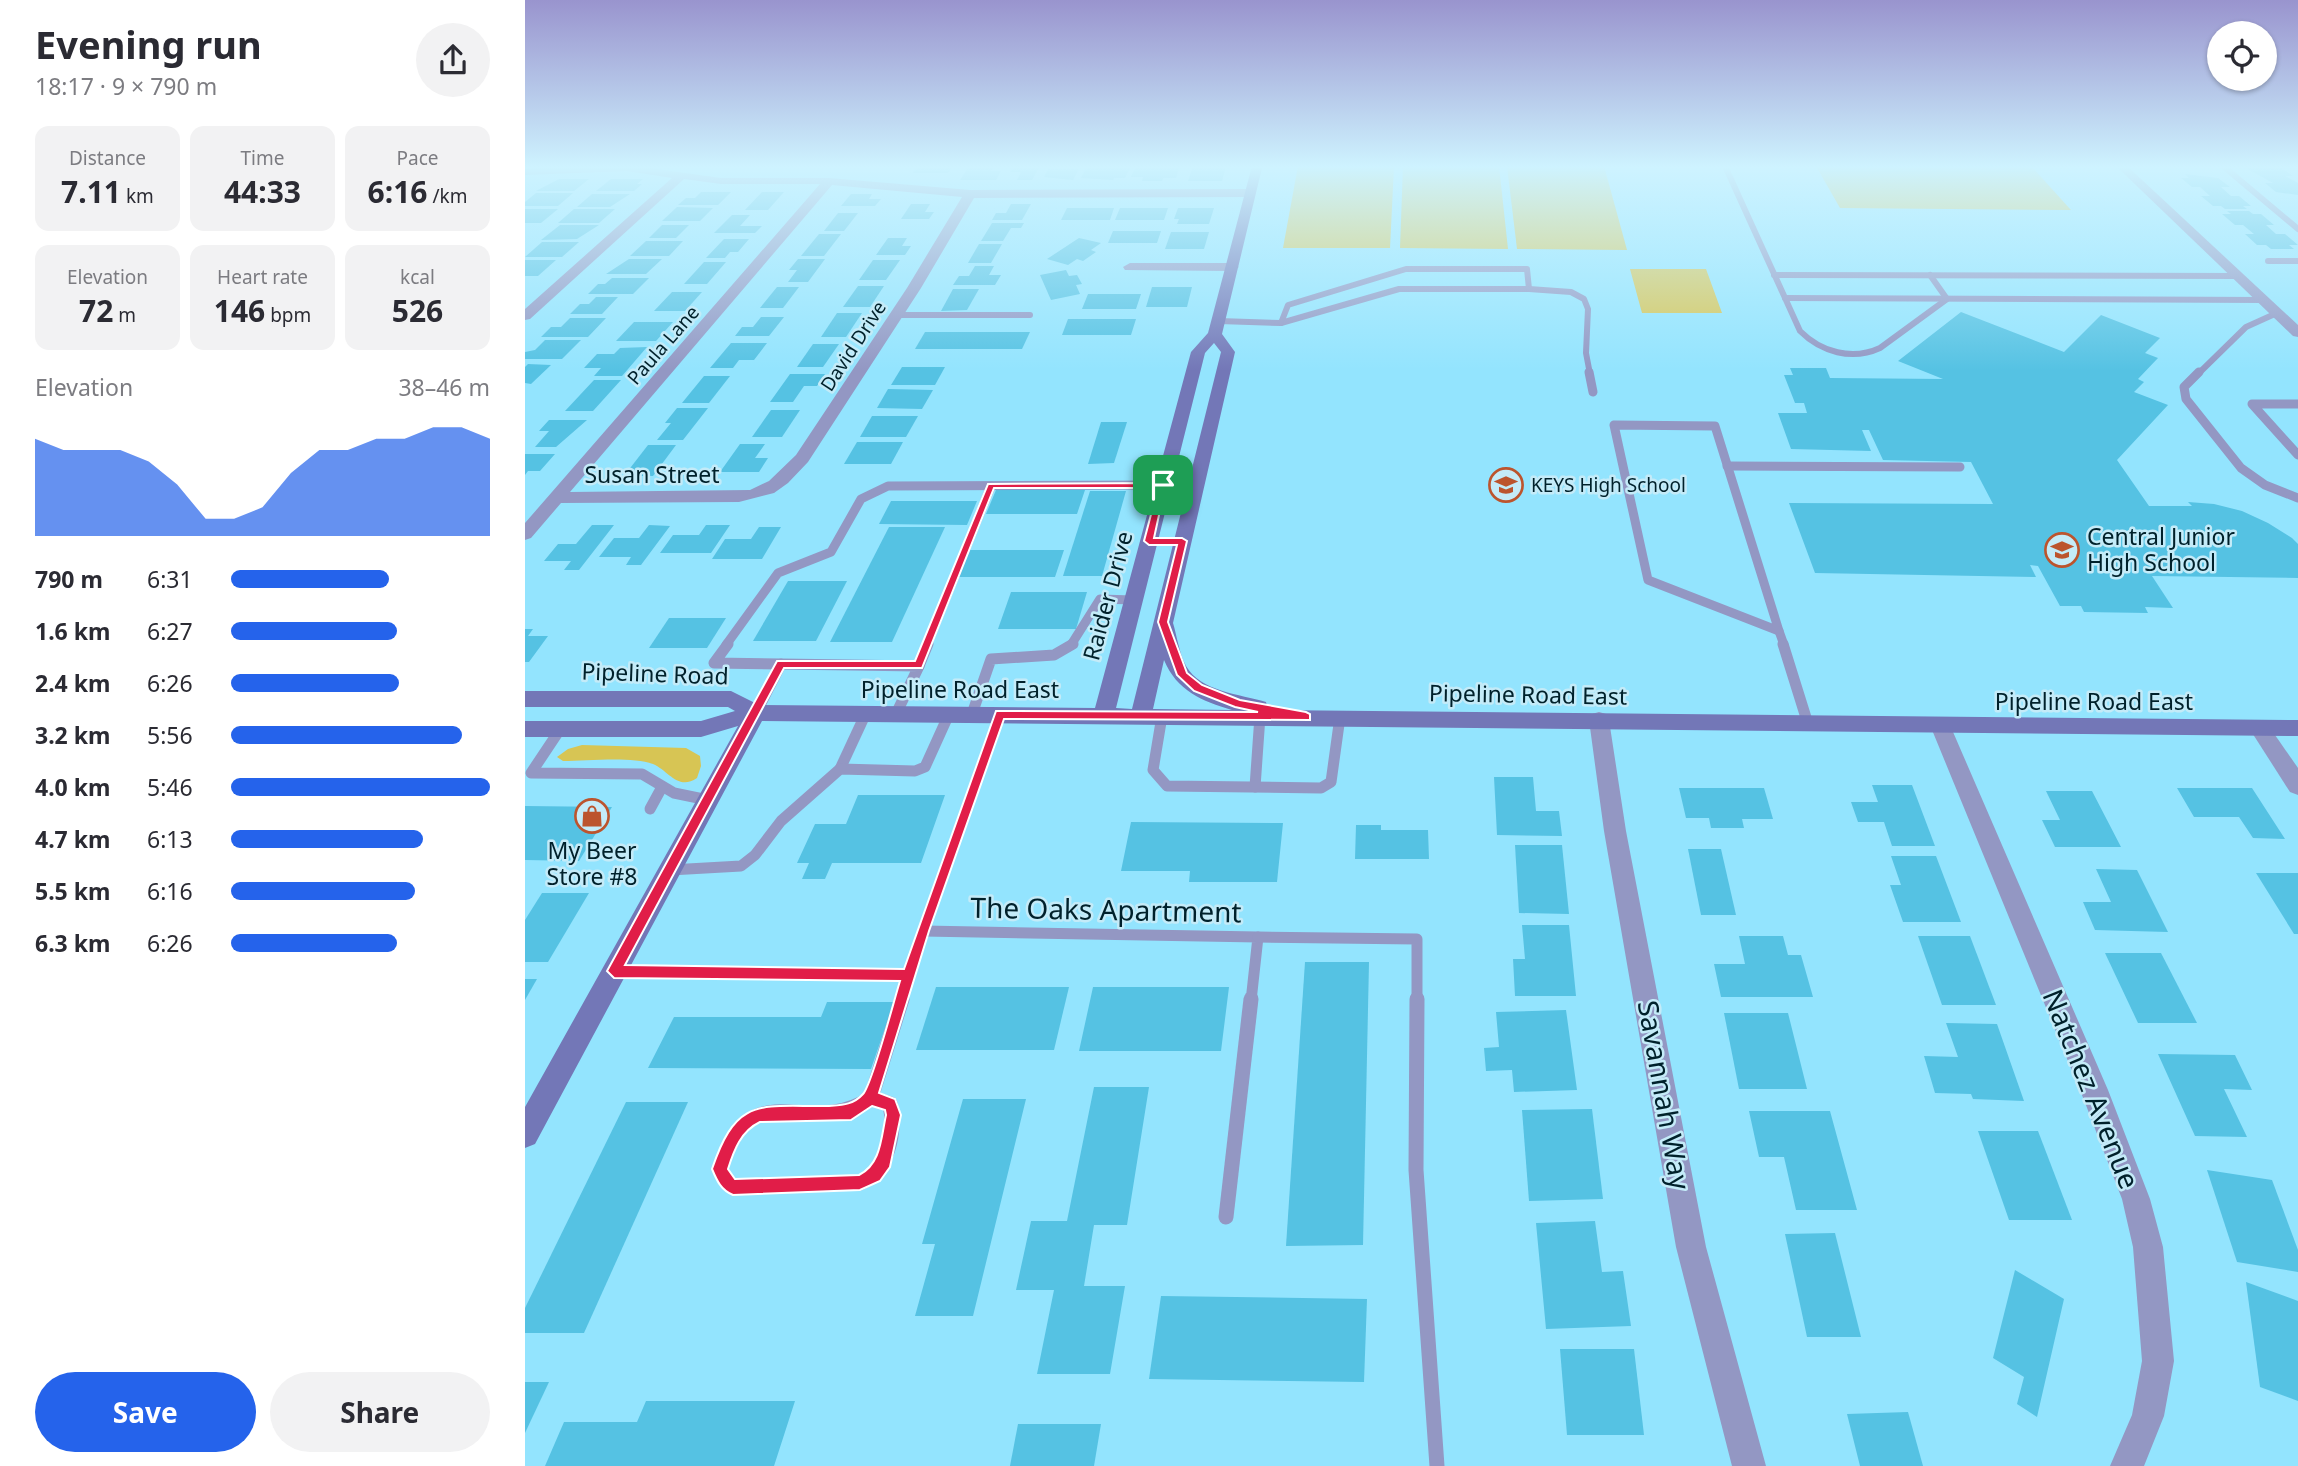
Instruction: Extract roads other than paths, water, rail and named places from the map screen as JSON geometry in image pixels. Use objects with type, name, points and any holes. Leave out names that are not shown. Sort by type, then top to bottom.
[{"type":"main road","name":"Raider Drive","points":[[1104,715],[1198,352],[1217,327],[1240,234]]},
{"type":"main road","points":[[1152,716],[1163,622],[1228,352],[1217,327]]},
{"type":"main road","points":[[1149,541],[1182,541]]},
{"type":"main road","points":[[1163,622],[1182,675],[1198,688],[1238,704],[1306,717]]},
{"type":"main road","name":"Pipeline Road","points":[[525,699],[731,699],[757,713]]},
{"type":"main road","points":[[525,1134],[757,713]]},
{"type":"main road","name":"Pipeline Road East","points":[[757,713],[2298,728]]},
{"type":"main road","name":"Pipeline Road","points":[[525,729],[701,729],[757,713]]},
{"type":"street","points":[[525,316],[616,234]]},
{"type":"street","name":"Paula Lane","points":[[525,534],[783,234]]},
{"type":"street","name":"David Drive","points":[[747,496],[782,484],[802,458],[897,315],[946,234]]},
{"type":"street","points":[[2194,234],[2298,333]]},
{"type":"street","points":[[1130,267],[1232,267]]},
{"type":"street","name":"Susan Street","points":[[557,498],[747,496]]},
{"type":"street","name":"Savannah Way","points":[[1599,720],[1615,831],[1691,1247],[1749,1466]]},
{"type":"street","name":"Natchez Avenue","points":[[1940,725],[2098,1100],[2136,1199],[2145,1235],[2158,1362],[2148,1416],[2127,1466]]},
{"type":"street","points":[[2259,728],[2298,786]]},
{"type":"lane","points":[[1756,234],[1805,338],[1828,350],[1857,354],[1880,348],[1947,299]]},
{"type":"lane","points":[[2268,261],[2298,261]]},
{"type":"lane","points":[[1281,323],[1288,305],[1406,269],[1527,269],[1529,289]]},
{"type":"lane","points":[[1774,275],[2239,276]]},
{"type":"lane","points":[[1930,275],[1947,299]]},
{"type":"lane","points":[[1217,327],[1281,323],[1399,289],[1529,289],[1571,292],[1584,299],[1588,309],[1586,353],[1593,392]]},
{"type":"lane","points":[[1785,298],[2263,300]]},
{"type":"lane","points":[[2277,313],[2246,327],[2185,387],[2186,398],[2241,468],[2265,485],[2298,498]]},
{"type":"lane","points":[[897,315],[1030,315]]},
{"type":"lane","points":[[2298,404],[2252,404],[2298,455]]},
{"type":"lane","points":[[1779,631],[1649,580],[1614,425],[1715,426],[1727,466],[1779,631],[1808,724]]},
{"type":"lane","points":[[1727,466],[1960,467]]},
{"type":"lane","points":[[919,666],[714,663],[778,573],[831,552],[861,499],[888,486],[1163,485]]},
{"type":"lane","points":[[896,714],[919,666],[991,486]]},
{"type":"lane","points":[[972,714],[991,659],[1054,655],[1072,645],[1100,599],[1133,600]]},
{"type":"lane","points":[[757,713],[781,664]]},
{"type":"lane","points":[[670,870],[741,866],[755,855],[781,821],[840,769],[866,713]]},
{"type":"lane","points":[[840,769],[915,771],[925,767],[949,714]]},
{"type":"lane","name":"The Oaks Apartment","points":[[871,1098],[923,931],[1000,715]]},
{"type":"lane","points":[[1152,716],[1153,770],[1167,786],[1321,788],[1331,782],[1340,717]]},
{"type":"lane","points":[[1255,787],[1260,716]]},
{"type":"lane","points":[[528,773],[561,728]]},
{"type":"lane","points":[[528,773],[637,773],[680,795],[708,800]]},
{"type":"lane","points":[[650,809],[662,787]]},
{"type":"lane","name":"The Oaks Apartment","points":[[923,931],[1258,937],[1226,1217]]},
{"type":"lane","points":[[1258,937],[1416,939],[1416,1170],[1437,1466]]},
{"type":"lane","points":[[614,971],[909,975]]},
{"type":"lane","points":[[871,1098],[890,1104],[894,1115],[882,1167],[874,1176],[860,1183],[733,1187],[725,1180],[720,1169],[728,1145],[744,1122],[760,1115],[851,1112],[871,1098]]},
{"type":"place","name":"KEYS High School","points":[[1506,485]]},
{"type":"place","name":"Central Junior High School","points":[[2062,550]]},
{"type":"place","name":"My Beer Store #8","points":[[592,816]]}]
